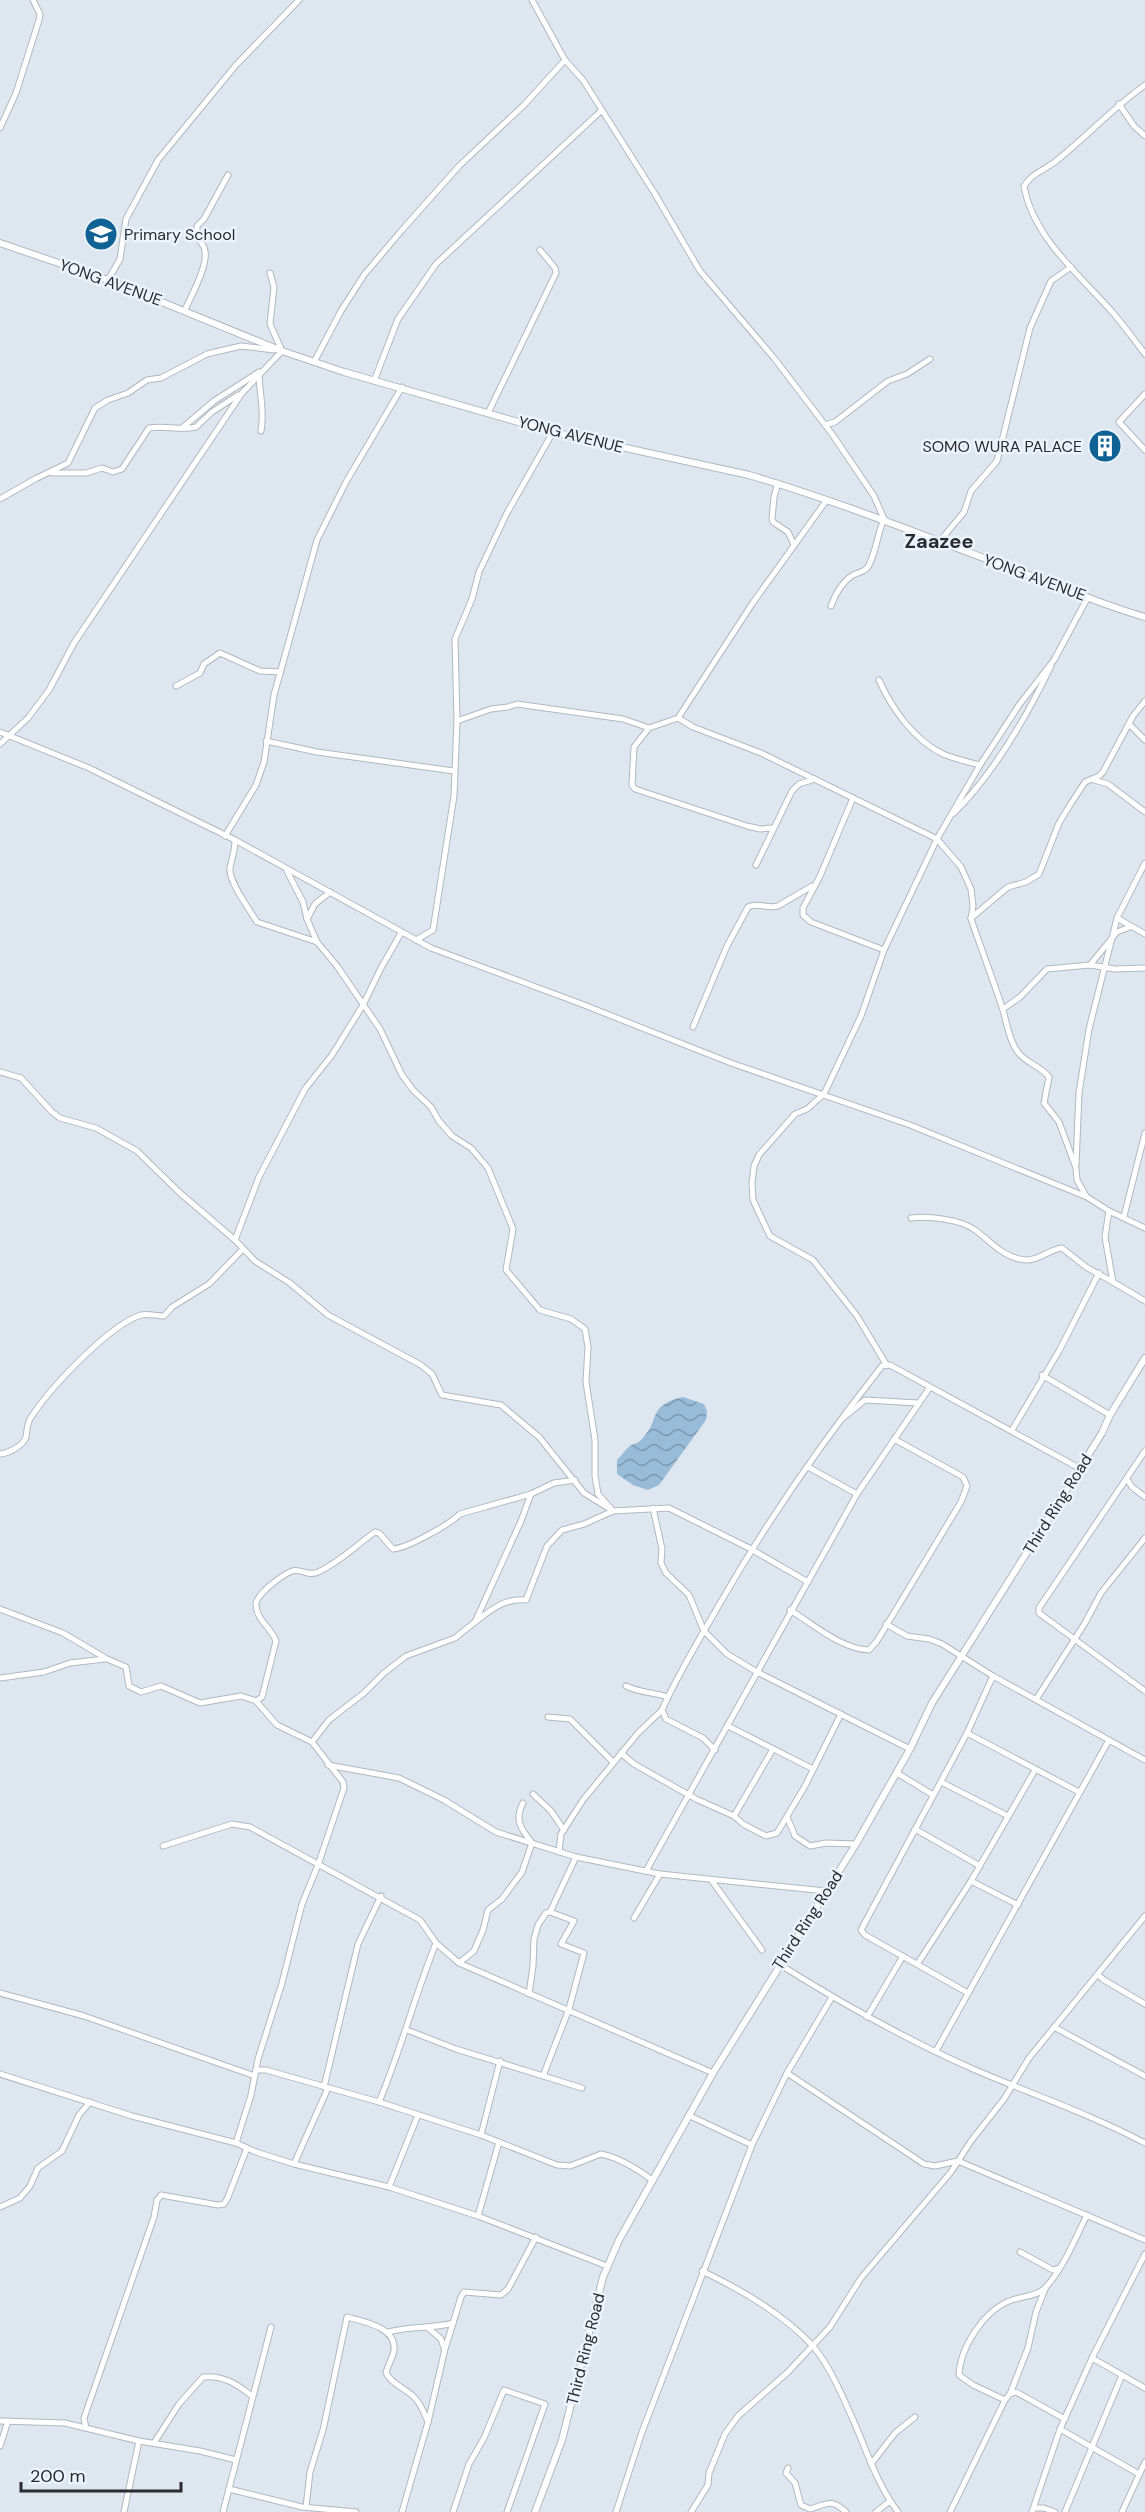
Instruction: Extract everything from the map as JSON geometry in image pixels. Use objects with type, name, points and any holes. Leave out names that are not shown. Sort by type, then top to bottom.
[{"type":"street","points":[[0,128],[16,93],[39,20],[40,14],[33,0]]},
{"type":"street","points":[[108,280],[120,259],[126,219],[158,160],[236,65],[299,0]]},
{"type":"street","points":[[532,0],[565,60],[583,80],[700,271],[761,342],[825,425],[874,496],[884,519],[877,533],[872,560],[866,569],[851,576],[836,594],[831,606]]},
{"type":"street","points":[[314,362],[341,311],[364,275],[459,166],[524,105],[565,60]]},
{"type":"street","points":[[1145,85],[1119,104],[1056,162],[1034,174],[1024,186],[1026,197],[1040,227],[1145,354]]},
{"type":"street","points":[[1119,104],[1134,126],[1145,136]]},
{"type":"street","points":[[374,381],[398,320],[436,264],[602,110]]},
{"type":"street","points":[[185,310],[206,253],[197,237],[197,226],[204,219],[228,175]]},
{"type":"street","name":"YONG AVENUE","points":[[0,243],[108,280],[314,362],[553,432],[778,483],[884,519],[939,542],[1145,617]]},
{"type":"street","points":[[488,413],[556,273],[555,268],[540,250]]},
{"type":"street","points":[[939,542],[964,512],[970,491],[997,461],[1030,328],[1051,281],[1071,267]]},
{"type":"street","points":[[270,273],[274,287],[270,324],[282,351]]},
{"type":"street","points":[[0,500],[69,463],[95,408],[108,400],[128,393],[147,380],[160,378],[207,354],[241,346],[282,351]]},
{"type":"street","points":[[0,744],[28,718],[49,690],[74,643],[242,393],[259,372],[282,351]]},
{"type":"street","points":[[825,425],[835,422],[888,381],[907,374],[930,359]]},
{"type":"street","points":[[182,428],[214,401],[259,372]]},
{"type":"street","points":[[259,372],[264,415],[261,431]]},
{"type":"street","points":[[225,836],[256,785],[264,762],[269,717],[317,540],[346,482],[402,387]]},
{"type":"street","points":[[48,473],[86,473],[102,468],[113,472],[122,469],[149,428],[196,427],[212,412],[242,393]]},
{"type":"street","points":[[1145,394],[1119,422],[1145,450]]},
{"type":"street","points":[[834,438],[835,422]]},
{"type":"street","points":[[416,940],[433,930],[454,796],[457,720],[455,639],[459,624],[472,599],[479,572],[507,513],[553,432]]},
{"type":"street","points":[[778,483],[772,519],[788,532],[794,545]]},
{"type":"street","points":[[772,828],[760,829],[747,826],[662,800],[635,789],[632,785],[634,747],[649,728],[678,718],[752,604],[826,501]]},
{"type":"street","points":[[948,820],[969,798],[1006,746],[1088,597]]},
{"type":"street","points":[[176,686],[200,673],[204,664],[220,653],[260,671],[281,672]]},
{"type":"street","points":[[1054,660],[1019,705],[980,765],[937,839],[884,950],[861,1016],[824,1094],[807,1109],[795,1114],[759,1155],[754,1166],[752,1183],[753,1200],[770,1236],[813,1260],[857,1316],[886,1364],[1079,1468]]},
{"type":"street","points":[[879,680],[889,702],[918,737],[943,753],[980,765]]},
{"type":"street","points":[[971,918],[1008,887],[1026,882],[1039,874],[1059,823],[1085,782],[1103,772],[1145,701]]},
{"type":"street","points":[[457,720],[491,709],[529,704],[623,719],[649,728]]},
{"type":"street","points":[[678,718],[816,779],[937,839],[961,867],[971,889],[973,906],[971,918],[1003,1009],[1011,1041],[1029,1064],[1040,1067],[1049,1077],[1044,1103],[1059,1122],[1076,1168]]},
{"type":"street","points":[[1130,725],[1145,740]]},
{"type":"street","points":[[0,732],[89,768],[236,840],[286,870],[431,948],[579,1003],[731,1064],[910,1125],[1087,1197],[1109,1211],[1124,1216],[1145,1228]]},
{"type":"street","points":[[0,738],[8,735]]},
{"type":"street","points":[[266,741],[317,752],[454,771]]},
{"type":"street","points":[[756,865],[792,791],[799,784],[816,779]]},
{"type":"street","points":[[1092,779],[1108,784],[1145,812]]},
{"type":"street","points":[[853,798],[820,876],[803,908],[804,918],[884,950]]},
{"type":"street","points":[[236,840],[235,855],[230,868],[231,879],[257,922],[317,942]]},
{"type":"street","points":[[1087,1197],[1077,1180],[1076,1168],[1076,1129],[1083,1062],[1117,918],[1145,863]]},
{"type":"street","points":[[286,870],[303,902],[307,920],[317,942],[380,1029],[402,1075],[413,1090],[431,1107],[452,1136],[471,1148],[488,1168],[513,1229],[506,1270],[540,1310],[571,1319],[585,1329],[588,1347],[586,1382],[595,1440],[595,1476],[598,1494],[612,1511]]},
{"type":"street","points":[[693,1027],[727,946],[748,907],[754,904],[773,908],[813,886]]},
{"type":"street","points":[[307,920],[315,904],[330,892]]},
{"type":"street","points":[[1117,918],[1145,934]]},
{"type":"street","points":[[1090,965],[1113,935],[1130,927]]},
{"type":"street","points":[[235,1240],[259,1177],[304,1089],[332,1054],[363,1005],[401,933]]},
{"type":"street","points":[[1003,1009],[1020,997],[1047,969],[1090,965],[1104,968],[1145,968]]},
{"type":"street","points":[[0,1072],[21,1078],[60,1118],[96,1128],[137,1150],[180,1193],[235,1240],[255,1261],[290,1283],[328,1315],[421,1365],[432,1374],[442,1395],[501,1405],[539,1437],[584,1493],[612,1511]]},
{"type":"street","points":[[1124,1216],[1145,1133]]},
{"type":"street","points":[[1109,1211],[1105,1236],[1113,1282]]},
{"type":"street","points":[[911,1218],[928,1216],[973,1228],[986,1241],[1014,1257],[1028,1260],[1062,1248],[1086,1267],[1145,1301]]},
{"type":"street","points":[[0,1454],[8,1453],[23,1441],[30,1418],[51,1391],[83,1357],[123,1322],[144,1314],[164,1316],[178,1303],[209,1284],[243,1250]]},
{"type":"street","points":[[1012,1430],[1042,1375],[1059,1351],[1099,1273]]},
{"type":"street","name":"Third Ring Road","points":[[535,2512],[562,2440],[607,2266],[652,2180],[779,1964],[856,1844],[960,1656],[1102,1433],[1110,1415],[1145,1358]]},
{"type":"street","points":[[559,1851],[564,1830],[583,1800],[613,1762],[662,1710],[704,1631],[776,1510],[835,1425],[886,1364]]},
{"type":"street","points":[[1042,1375],[1110,1415]]},
{"type":"street","points":[[646,1870],[857,1494],[930,1387]]},
{"type":"street","points":[[835,1425],[865,1400],[919,1403]]},
{"type":"street","points":[[790,1610],[832,1637],[863,1650],[869,1650],[961,1502],[967,1486],[963,1477],[894,1439]]},
{"type":"street","points":[[1145,1451],[1039,1608],[1041,1617],[1145,1691]]},
{"type":"street","points":[[808,1467],[857,1494]]},
{"type":"street","points":[[1127,1479],[1132,1487],[1145,1497]]},
{"type":"street","points":[[256,1701],[262,1697],[276,1641],[257,1611],[255,1603],[259,1595],[275,1582],[292,1571],[308,1575],[316,1573],[344,1558],[375,1532],[379,1533],[393,1549],[400,1548],[410,1545],[454,1520],[460,1514],[531,1494],[554,1483],[575,1480]]},
{"type":"street","points":[[1120,1488],[1132,1487]]},
{"type":"street","points":[[474,1622],[521,1521],[531,1494]]},
{"type":"street","points":[[653,1508],[662,1549],[661,1563],[666,1573],[689,1595],[704,1631],[727,1654],[757,1672],[910,1749]]},
{"type":"street","points":[[312,1742],[329,1720],[406,1656],[455,1638],[497,1605],[515,1599],[526,1600],[547,1546],[562,1530],[584,1524],[612,1511],[669,1508],[751,1549],[808,1582]]},
{"type":"street","points":[[1037,1698],[1075,1640],[1101,1593],[1131,1558],[1144,1538]]},
{"type":"street","points":[[0,1609],[63,1633],[107,1659],[126,1667],[129,1686],[141,1692],[161,1686],[200,1703],[241,1696],[256,1701],[277,1725],[312,1742],[343,1782],[344,1788],[302,1904],[236,2143]]},
{"type":"street","points":[[885,1624],[907,1636],[929,1639],[942,1644],[993,1676],[1037,1698],[1145,1760]]},
{"type":"street","points":[[0,1678],[44,1672],[70,1663],[107,1659]]},
{"type":"street","points":[[968,1993],[865,1935],[861,1930],[967,1733],[993,1676]]},
{"type":"street","points":[[626,1686],[644,1694],[668,1697]]},
{"type":"street","points":[[662,1710],[666,1719],[703,1738],[715,1750]]},
{"type":"street","points":[[621,1753],[634,1764],[689,1795],[734,1816],[743,1824],[766,1836],[777,1833],[787,1817],[841,1714]]},
{"type":"street","points":[[548,1717],[570,1719],[613,1762]]},
{"type":"street","points":[[728,1726],[813,1769]]},
{"type":"street","points":[[967,1733],[1079,1792]]},
{"type":"street","points":[[936,2052],[1109,1740]]},
{"type":"street","points":[[734,1816],[773,1749]]},
{"type":"street","points":[[328,1765],[399,1778],[444,1800],[496,1832],[618,1868],[646,1870],[712,1881],[826,1891]]},
{"type":"street","points":[[918,1963],[971,1881],[1035,1770]]},
{"type":"street","points":[[897,1773],[933,1795]]},
{"type":"street","points":[[941,1782],[1008,1816]]},
{"type":"street","points":[[532,1794],[551,1811],[564,1830]]},
{"type":"street","points":[[523,1803],[517,1814],[520,1828],[532,1843]]},
{"type":"street","points":[[787,1817],[795,1836],[810,1846],[826,1843],[856,1844]]},
{"type":"street","points":[[163,1846],[232,1824],[250,1827],[318,1865],[381,1896],[420,1920],[436,1943],[459,1963],[713,2073]]},
{"type":"street","points":[[915,1829],[980,1866]]},
{"type":"street","points":[[459,1963],[474,1951],[488,1910],[502,1899],[522,1872],[532,1843]]},
{"type":"street","points":[[529,1994],[538,1925],[546,1913],[550,1912],[576,1857]]},
{"type":"street","points":[[634,1918],[660,1874]]},
{"type":"street","points":[[712,1881],[762,1950]]},
{"type":"street","points":[[971,1881],[1018,1905]]},
{"type":"street","points":[[294,2164],[326,2088],[358,1944],[381,1896]]},
{"type":"street","points":[[543,2076],[569,2009],[584,1953],[561,1944],[574,1921],[550,1912]]},
{"type":"street","points":[[691,2512],[708,2485],[709,2473],[725,2434],[738,2416],[788,2372],[813,2346],[845,2306],[861,2278],[958,2162],[1013,2085],[1018,2073],[1145,1916]]},
{"type":"street","points":[[379,2102],[407,2030],[422,1979],[436,1943]]},
{"type":"street","points":[[867,2017],[903,1956]]},
{"type":"street","points":[[779,1964],[867,2017],[936,2052],[1084,2112],[1145,2143]]},
{"type":"street","points":[[1098,1975],[1145,2004]]},
{"type":"street","points":[[0,1993],[84,2016],[256,2073],[266,2070],[379,2102],[481,2135],[557,2165],[570,2166],[601,2154],[625,2162],[652,2180]]},
{"type":"street","points":[[616,2512],[642,2432],[752,2145],[787,2073],[832,1997]]},
{"type":"street","points":[[1054,2027],[1145,2076]]},
{"type":"street","points":[[407,2030],[456,2049],[582,2088]]},
{"type":"street","points":[[481,2135],[500,2061]]},
{"type":"street","points":[[787,2073],[913,2158],[935,2166],[958,2162],[1145,2240]]},
{"type":"street","points":[[0,2074],[90,2103],[236,2143],[294,2164],[389,2187],[536,2237],[607,2266]]},
{"type":"street","points":[[0,2207],[20,2198],[30,2186],[38,2168],[62,2151],[79,2115],[90,2103]]},
{"type":"street","points":[[389,2187],[417,2115]]},
{"type":"street","points":[[690,2116],[752,2145]]},
{"type":"street","points":[[478,2216],[499,2142]]},
{"type":"street","points":[[86,2428],[84,2418],[154,2217],[157,2200],[161,2195],[218,2205],[224,2204],[247,2148]]},
{"type":"street","points":[[950,2512],[1010,2394],[1028,2348],[1036,2312],[1045,2289],[1059,2268],[1087,2215]]},
{"type":"street","points":[[402,2512],[460,2296],[464,2292],[501,2295],[508,2289],[536,2237]]},
{"type":"street","points":[[1020,2252],[1053,2270],[1059,2268]]},
{"type":"street","points":[[1055,2512],[1044,2508],[1033,2510],[1060,2428],[1092,2358],[1142,2267],[1145,2253]]},
{"type":"street","points":[[702,2271],[769,2308],[813,2346],[847,2406],[871,2464],[898,2512]]},
{"type":"street","points":[[1005,2400],[965,2381],[959,2375],[959,2363],[974,2333],[988,2316],[1011,2300],[1028,2297],[1045,2289]]},
{"type":"street","points":[[306,2507],[310,2472],[323,2430],[345,2320],[350,2318],[388,2332],[394,2341],[394,2348],[386,2373],[394,2385],[416,2400],[428,2422]]},
{"type":"street","points":[[388,2332],[402,2328],[438,2327],[453,2323]]},
{"type":"street","points":[[427,2326],[441,2339],[445,2349]]},
{"type":"street","points":[[223,2512],[271,2327]]},
{"type":"street","points":[[1092,2358],[1145,2388]]},
{"type":"street","points":[[1065,2512],[1122,2375]]},
{"type":"street","points":[[154,2443],[179,2404],[203,2377],[214,2376],[234,2382],[252,2396]]},
{"type":"street","points":[[453,2512],[469,2464],[484,2438],[504,2390],[545,2404],[507,2512]]},
{"type":"street","points":[[1010,2394],[1016,2392],[1065,2419]]},
{"type":"street","points":[[871,2464],[896,2433],[915,2417]]},
{"type":"street","points":[[0,2421],[65,2423],[139,2441],[236,2460]]},
{"type":"street","points":[[0,2446],[8,2421]]},
{"type":"street","points":[[1060,2428],[1139,2474]]},
{"type":"street","points":[[124,2512],[139,2441]]},
{"type":"street","points":[[1122,2512],[1145,2462]]},
{"type":"street","points":[[788,2468],[786,2473],[795,2483],[801,2505],[810,2509],[827,2503],[838,2504],[846,2512]]},
{"type":"street","points":[[230,2489],[306,2507],[356,2512]]},
{"type":"street","points":[[876,2512],[890,2501]]},
{"type":"water","points":[[683,1397],[704,1404],[707,1411],[706,1420],[659,1485],[648,1490],[633,1485],[617,1474],[617,1460],[648,1432],[659,1409],[672,1400]]},
{"type":"place","name":"Primary School","points":[[101,234]]},
{"type":"place","name":"SOMO WURA PALACE","points":[[1105,446]]},
{"type":"district","name":"Zaazee","points":[[939,541]]}]
